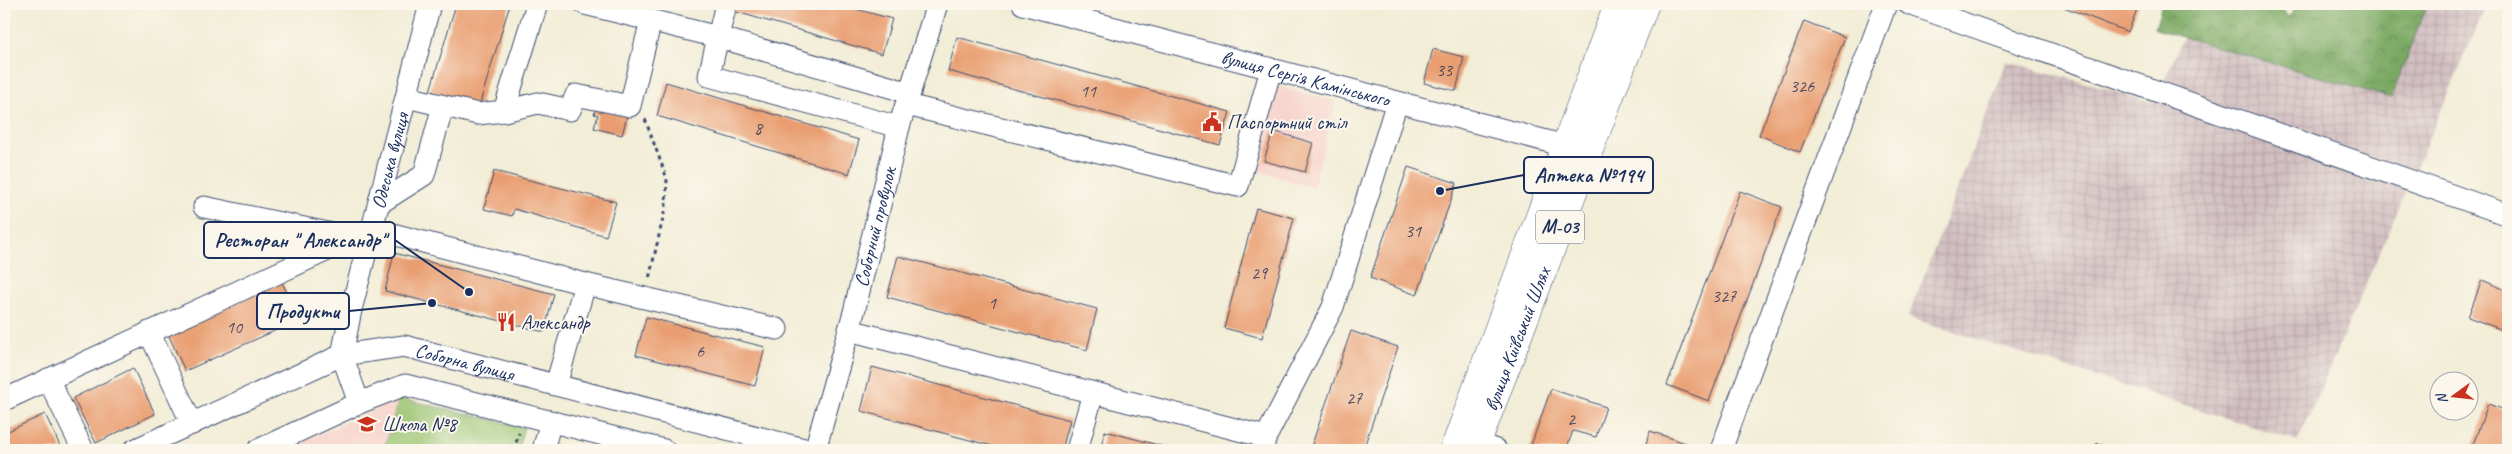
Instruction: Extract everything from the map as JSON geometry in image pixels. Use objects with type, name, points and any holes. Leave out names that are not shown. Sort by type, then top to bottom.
[{"type":"highway","name":"вулиця Київський Шлях","points":[[1472,446],[1577,149],[1618,4]]},
{"type":"highway","name":"вулиця Київський Шлях","points":[[1577,149],[1645,4]]},
{"type":"street","name":"Одеська вулиця","points":[[342,355],[430,4]]},
{"type":"street","points":[[504,111],[536,4]]},
{"type":"street","points":[[585,4],[718,37],[909,99],[1238,186],[1271,69]]},
{"type":"street","points":[[726,4],[709,76],[899,127]]},
{"type":"street","name":"Соборний провулок","points":[[816,450],[849,330],[899,127],[937,4]]},
{"type":"street","name":"вулиця Сергія Камінського","points":[[1022,4],[1577,149]]},
{"type":"street","points":[[1721,450],[1886,4]]},
{"type":"street","points":[[1909,4],[2508,215]]},
{"type":"street","points":[[407,97],[478,114],[504,111],[538,103],[570,110],[576,95],[630,106],[651,20]]},
{"type":"street","points":[[849,330],[1093,393],[1264,444],[1333,307],[1397,102]]},
{"type":"street","points":[[380,203],[424,175],[443,106]]},
{"type":"street","points":[[204,207],[352,238]]},
{"type":"street","points":[[4,400],[373,229],[585,284],[777,329]]},
{"type":"street","points":[[556,385],[585,284]]},
{"type":"street","points":[[149,332],[192,424]]},
{"type":"street","name":"Соборна вулиця","points":[[134,450],[342,355],[404,346],[808,450]]},
{"type":"street","points":[[342,355],[359,403]]},
{"type":"street","points":[[48,379],[83,450]]},
{"type":"street","name":"Соборна вулиця","points":[[258,450],[359,403],[405,385],[664,450]]},
{"type":"street","points":[[1077,450],[1093,393]]},
{"type":"street","points":[[543,450],[551,421]]},
{"type":"path","points":[[632,94],[648,126],[667,179],[666,205],[644,298]]},
{"type":"shaded area","points":[[2427,4],[2487,4],[2298,441],[1908,317],[2007,61],[2154,102],[2183,38],[2391,98]]},
{"type":"shaded area","points":[[1274,85],[1336,101],[1313,188],[1253,169]]},
{"type":"shaded area","name":"Школа №8","points":[[399,398],[384,450],[284,450]]},
{"type":"green space","points":[[2162,4],[2279,4],[2288,17],[2301,4],[2427,4],[2391,98],[2155,29]]},
{"type":"green space","points":[[399,398],[524,427],[518,450],[384,450]]},
{"type":"building","points":[[456,4],[510,4],[479,106],[430,91]]},
{"type":"building","points":[[736,4],[838,4],[892,19],[882,54],[733,11]]},
{"type":"building","points":[[2056,4],[2139,4],[2128,32]]},
{"type":"building","points":[[1804,21],[1845,37],[1800,152],[1759,135]]},
{"type":"building","points":[[957,37],[1230,112],[1220,145],[948,71]]},
{"type":"building","points":[[1433,49],[1464,57],[1456,91],[1424,83]]},
{"type":"building","points":[[666,82],[859,140],[849,174],[657,116]]},
{"type":"building","points":[[596,108],[627,116],[622,135],[594,128],[598,115],[594,114]]},
{"type":"building","points":[[1273,131],[1313,143],[1305,172],[1264,161]]},
{"type":"building","points":[[1408,167],[1457,183],[1417,295],[1370,278]]},
{"type":"building","points":[[494,171],[616,202],[606,236],[514,209],[512,216],[484,209]]},
{"type":"building","points":[[1740,191],[1782,207],[1709,401],[1667,385]]},
{"type":"building","points":[[1256,208],[1294,218],[1262,338],[1224,328]]},
{"type":"building","points":[[394,253],[554,294],[544,332],[385,291]]},
{"type":"building","points":[[898,256],[1097,309],[1087,350],[887,297]]},
{"type":"building","points":[[2482,280],[2508,291],[2508,332],[2468,317]]},
{"type":"building","points":[[282,282],[299,320],[185,371],[168,334]]},
{"type":"building","points":[[646,317],[765,347],[755,386],[636,355]]},
{"type":"building","points":[[1351,331],[1398,347],[1363,450],[1310,450]]},
{"type":"building","points":[[872,367],[1070,420],[1062,450],[1007,450],[861,411]]},
{"type":"building","points":[[133,368],[155,414],[96,443],[73,398]]},
{"type":"building","points":[[1551,389],[1606,407],[1596,437],[1573,431],[1566,450],[1536,450],[1530,448]]},
{"type":"building","points":[[2488,404],[2508,411],[2508,450],[2471,450]]},
{"type":"building","points":[[45,414],[62,450],[4,450],[4,433]]},
{"type":"building","points":[[1105,431],[1177,450],[1100,450]]},
{"type":"building","points":[[1650,431],[1688,444],[1686,450],[1644,450]]},
{"type":"building","points":[[2097,443],[2117,450],[2095,450]]},
{"type":"building","points":[[552,444],[573,450],[550,450]]},
{"type":"place","name":"Паспортний стіл","points":[[1212,122]]},
{"type":"place","name":"Аптека №194","points":[[1440,191]]},
{"type":"place","name":"Ресторан \" Александр\"","points":[[469,292]]},
{"type":"place","name":"Продукти","points":[[432,303]]},
{"type":"place","name":"Александр","points":[[506,322]]},
{"type":"place","name":"Школа №8","points":[[367,424]]}]
